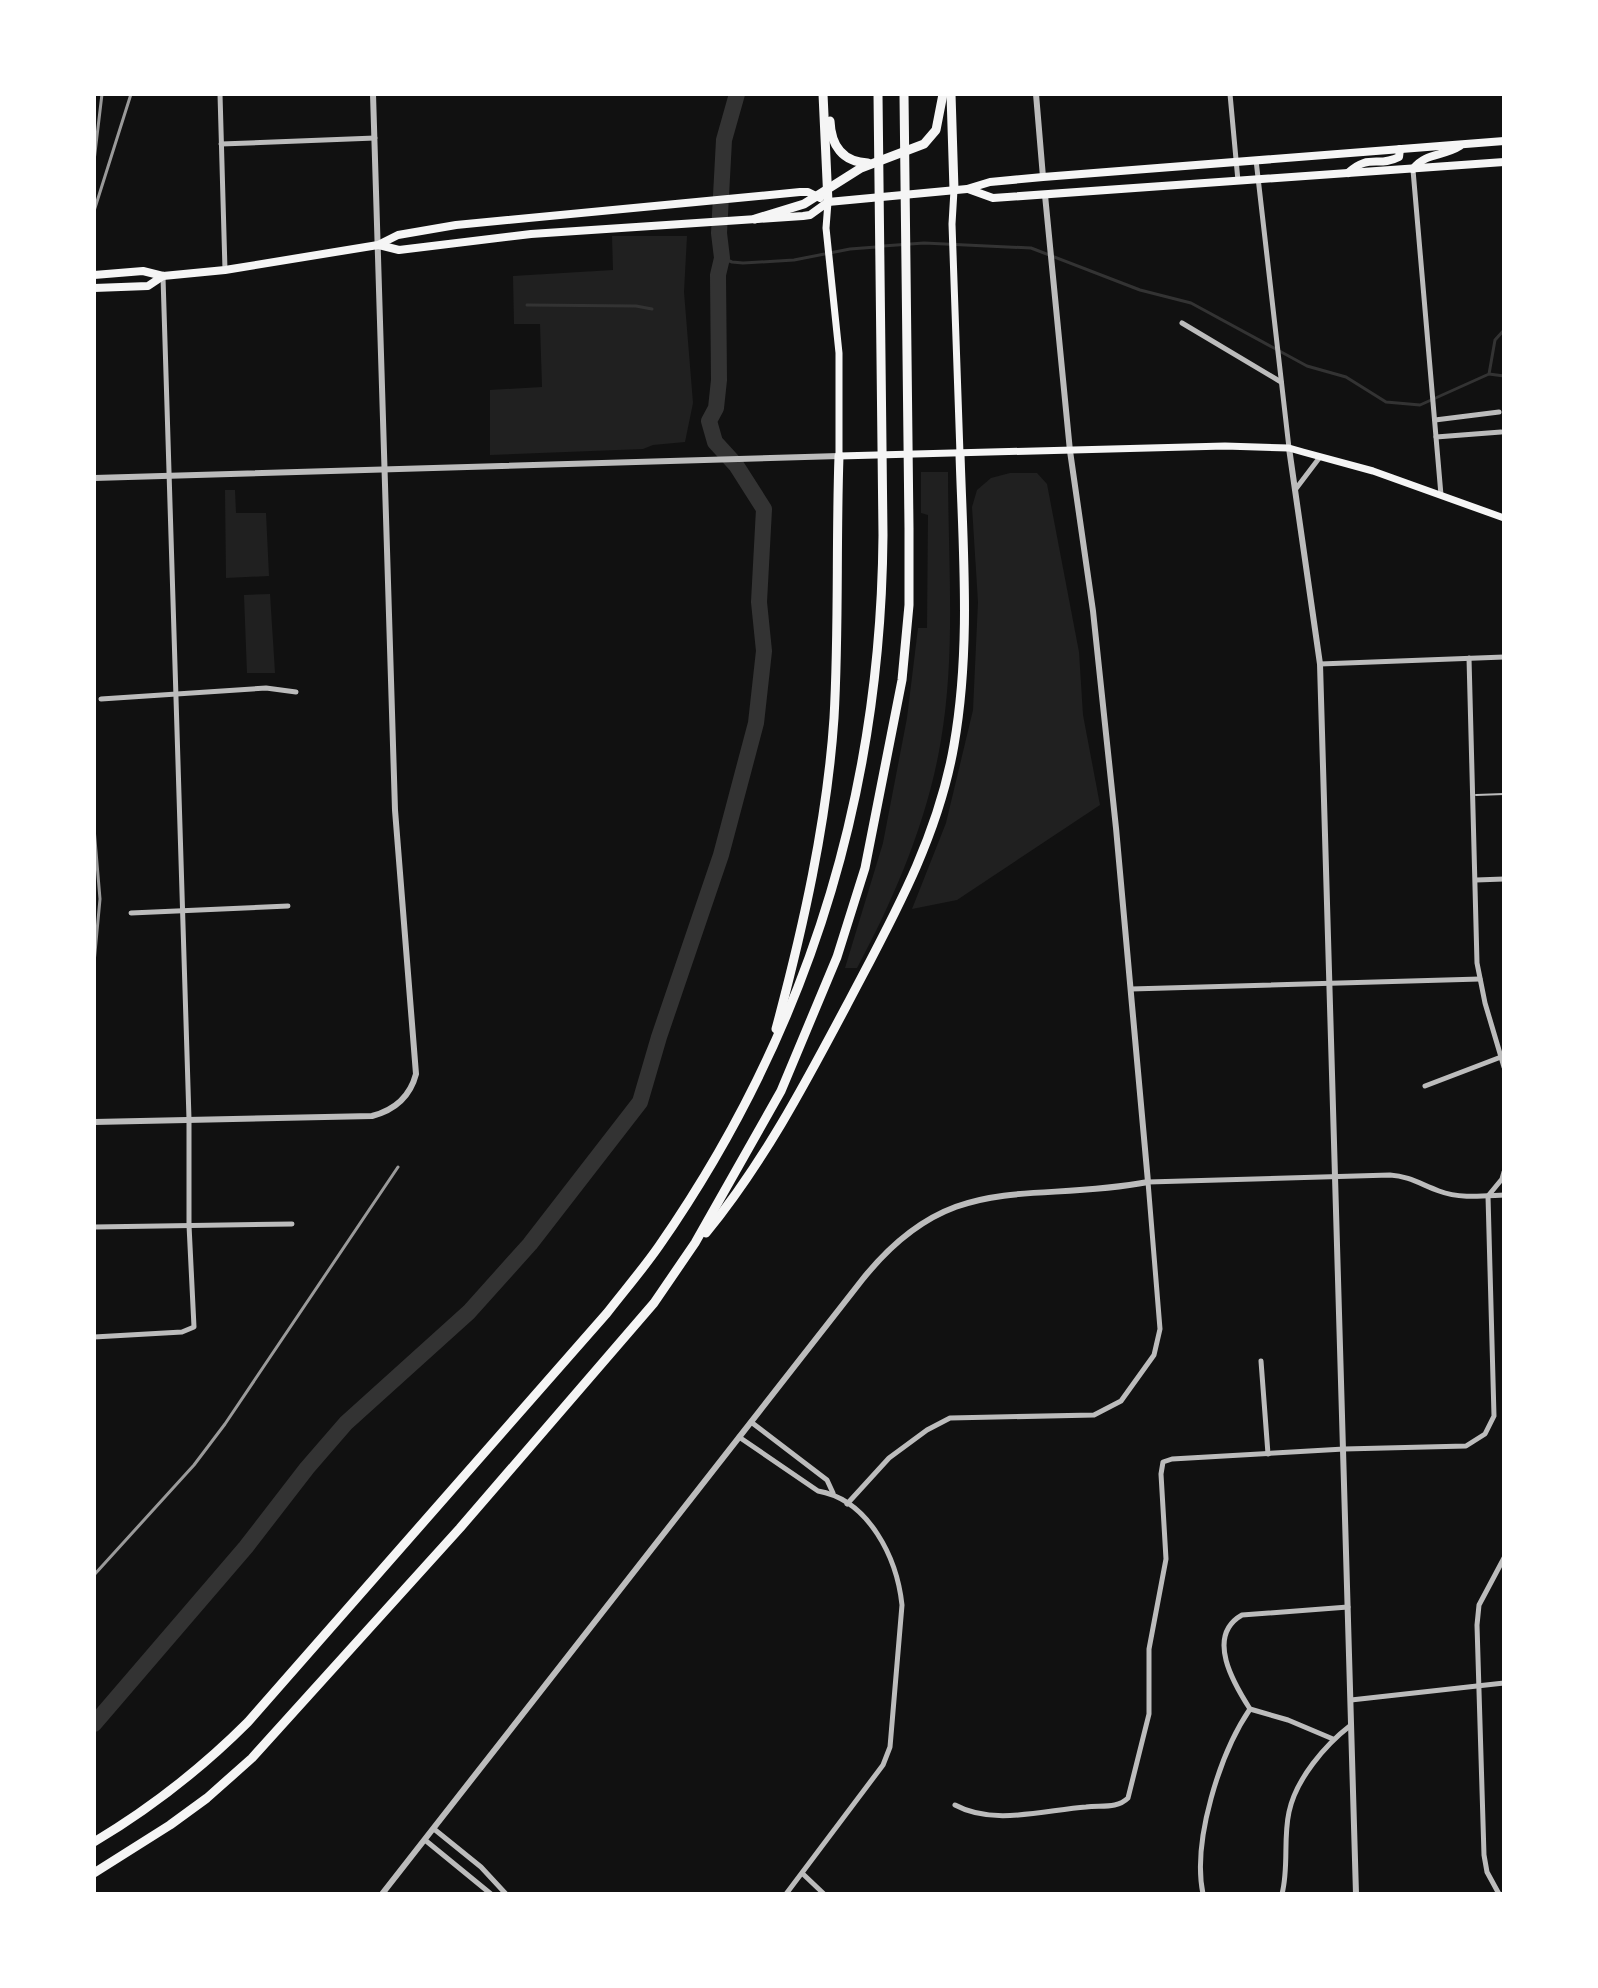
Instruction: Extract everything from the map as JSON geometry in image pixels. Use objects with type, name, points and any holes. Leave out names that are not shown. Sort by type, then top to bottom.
[{"type":"highway","points":[[826,94],[838,151],[859,163],[875,164]]},
{"type":"highway","points":[[826,94],[828,202]]},
{"type":"highway","points":[[94,1842],[131,1820],[190,1776],[248,1722],[607,1313],[659,1246],[693,1193],[769,1055],[800,983],[843,853],[861,771],[876,678],[883,535],[878,94]]},
{"type":"highway","points":[[94,1873],[207,1798],[268,1742],[573,1399],[654,1303],[679,1267],[723,1196],[781,1091],[837,957],[865,868],[902,680],[909,605],[904,94]]},
{"type":"highway","points":[[755,219],[801,211],[852,173],[917,148],[930,139],[941,117],[943,94]]},
{"type":"highway","points":[[951,94],[954,190]]},
{"type":"highway","points":[[679,1267],[734,1199],[788,1115],[906,893],[936,818],[954,743],[963,675],[965,609],[960,454]]},
{"type":"highway","points":[[769,1055],[798,937],[826,786],[834,704],[839,456]]},
{"type":"main road","points":[[94,275],[143,271],[163,276],[225,270],[378,245],[398,235],[456,225],[800,192],[808,192],[828,202],[967,189],[990,182],[1043,177],[1504,141]]},
{"type":"main road","points":[[1413,169],[1427,156],[1447,154],[1463,144]]},
{"type":"main road","points":[[1348,174],[1359,163],[1394,160],[1399,157],[1400,149]]},
{"type":"main road","points":[[967,189],[993,198],[1504,162]]},
{"type":"main road","points":[[954,190],[953,269],[960,454]]},
{"type":"main road","points":[[801,211],[810,215],[828,202]]},
{"type":"main road","points":[[828,202],[826,228],[839,353],[839,456],[1225,446],[1289,448],[1362,467],[1504,518]]},
{"type":"main road","points":[[378,245],[399,250],[531,234],[755,219]]},
{"type":"main road","points":[[94,288],[148,286],[163,276]]},
{"type":"street","points":[[220,94],[225,270]]},
{"type":"street","points":[[94,1122],[372,1116],[385,1112],[403,1100],[413,1085],[416,1059],[395,810],[373,94]]},
{"type":"street","points":[[1036,94],[1043,177]]},
{"type":"street","points":[[1230,94],[1238,182]]},
{"type":"street","points":[[221,144],[375,138]]},
{"type":"street","points":[[1256,160],[1294,491],[1320,664],[1356,1894]]},
{"type":"street","points":[[1413,169],[1441,495]]},
{"type":"street","points":[[847,1504],[889,1458],[927,1430],[950,1418],[1094,1415],[1121,1401],[1154,1355],[1160,1329],[1131,989],[1093,611],[1070,451],[1045,195]]},
{"type":"street","points":[[94,1337],[189,1331],[194,1327],[163,276]]},
{"type":"street","points":[[1182,323],[1281,382]]},
{"type":"street","points":[[1435,420],[1499,412]]},
{"type":"street","points":[[1436,437],[1501,432]]},
{"type":"street","points":[[94,478],[839,456]]},
{"type":"street","points":[[1294,491],[1320,456]]},
{"type":"street","points":[[1320,664],[1504,657]]},
{"type":"street","points":[[1469,658],[1480,979],[1504,1067]]},
{"type":"street","points":[[101,699],[266,688],[296,692]]},
{"type":"street","points":[[1476,880],[1504,879]]},
{"type":"street","points":[[131,913],[288,906]]},
{"type":"street","points":[[1131,989],[1480,979]]},
{"type":"street","points":[[1425,1086],[1501,1057]]},
{"type":"street","points":[[955,1805],[990,1815],[1046,1813],[1114,1806],[1128,1798],[1149,1714],[1150,1638],[1166,1559],[1163,1462],[1344,1449],[1466,1446],[1485,1434],[1494,1416],[1488,1196],[1504,1172]]},
{"type":"street","points":[[382,1894],[868,1273],[914,1228],[942,1212],[980,1198],[1121,1187],[1148,1182],[1403,1176],[1453,1195],[1504,1195]]},
{"type":"street","points":[[94,1227],[292,1224]]},
{"type":"street","points":[[1261,1361],[1268,1454]]},
{"type":"street","points":[[751,1422],[827,1480],[834,1494],[875,1531],[889,1552],[900,1585],[902,1605],[893,1728],[883,1765],[786,1894]]},
{"type":"street","points":[[739,1437],[818,1491],[834,1494]]},
{"type":"street","points":[[1499,1894],[1487,1872],[1484,1855],[1477,1614],[1492,1576],[1504,1558]]},
{"type":"street","points":[[1333,1739],[1288,1720],[1250,1709],[1233,1682],[1225,1660],[1226,1635],[1235,1620],[1251,1613],[1348,1607]]},
{"type":"street","points":[[1351,1700],[1504,1683]]},
{"type":"street","points":[[1203,1894],[1200,1852],[1206,1821],[1233,1738],[1250,1709]]},
{"type":"street","points":[[1282,1894],[1286,1876],[1288,1813],[1292,1802],[1313,1765],[1333,1739],[1351,1725]]},
{"type":"street","points":[[434,1829],[481,1867],[506,1894]]},
{"type":"street","points":[[425,1840],[491,1894]]},
{"type":"street","points":[[803,1874],[824,1894]]},
{"type":"lane","points":[[1475,795],[1504,794]]},
{"type":"shaded area","points":[[612,236],[687,236],[684,292],[693,403],[685,442],[643,449],[490,455],[490,390],[542,387],[540,324],[514,324],[513,276],[613,270]]},
{"type":"shaded area","points":[[921,472],[948,472],[950,640],[941,740],[928,799],[897,885],[857,968],[845,968],[883,843],[907,718],[918,628],[927,628],[928,515],[921,513]]},
{"type":"shaded area","points":[[1010,473],[1037,473],[1047,484],[1079,652],[1083,715],[1100,805],[957,900],[912,909],[946,823],[973,710],[978,602],[972,507],[977,490],[991,478]]},
{"type":"shaded area","points":[[225,490],[235,490],[236,513],[266,513],[269,576],[226,578]]},
{"type":"shaded area","points":[[270,594],[275,673],[247,673],[244,595]]},
{"type":"waterway","points":[[94,1724],[246,1547],[346,1423],[469,1312],[530,1244],[640,1102],[721,855],[756,723],[764,651],[759,602],[764,509],[736,465],[715,442],[709,421],[716,408],[719,380],[718,275],[722,258],[719,233],[724,140],[737,94]]},
{"type":"waterway","points":[[883,246],[924,243],[1031,248],[1140,290],[1191,303],[1307,366],[1346,377],[1386,402],[1420,405],[1489,374],[1495,340],[1504,330]]},
{"type":"waterway","points":[[722,258],[743,263],[794,260],[876,247]]},
{"type":"waterway","points":[[527,305],[636,306],[652,309]]},
{"type":"waterway","points":[[1489,374],[1504,376]]},
{"type":"railway","points":[[94,161],[102,94]]},
{"type":"railway","points":[[94,211],[131,94]]},
{"type":"railway","points":[[94,828],[100,899],[94,963]]},
{"type":"railway","points":[[94,1575],[194,1465],[225,1424],[398,1167]]}]
